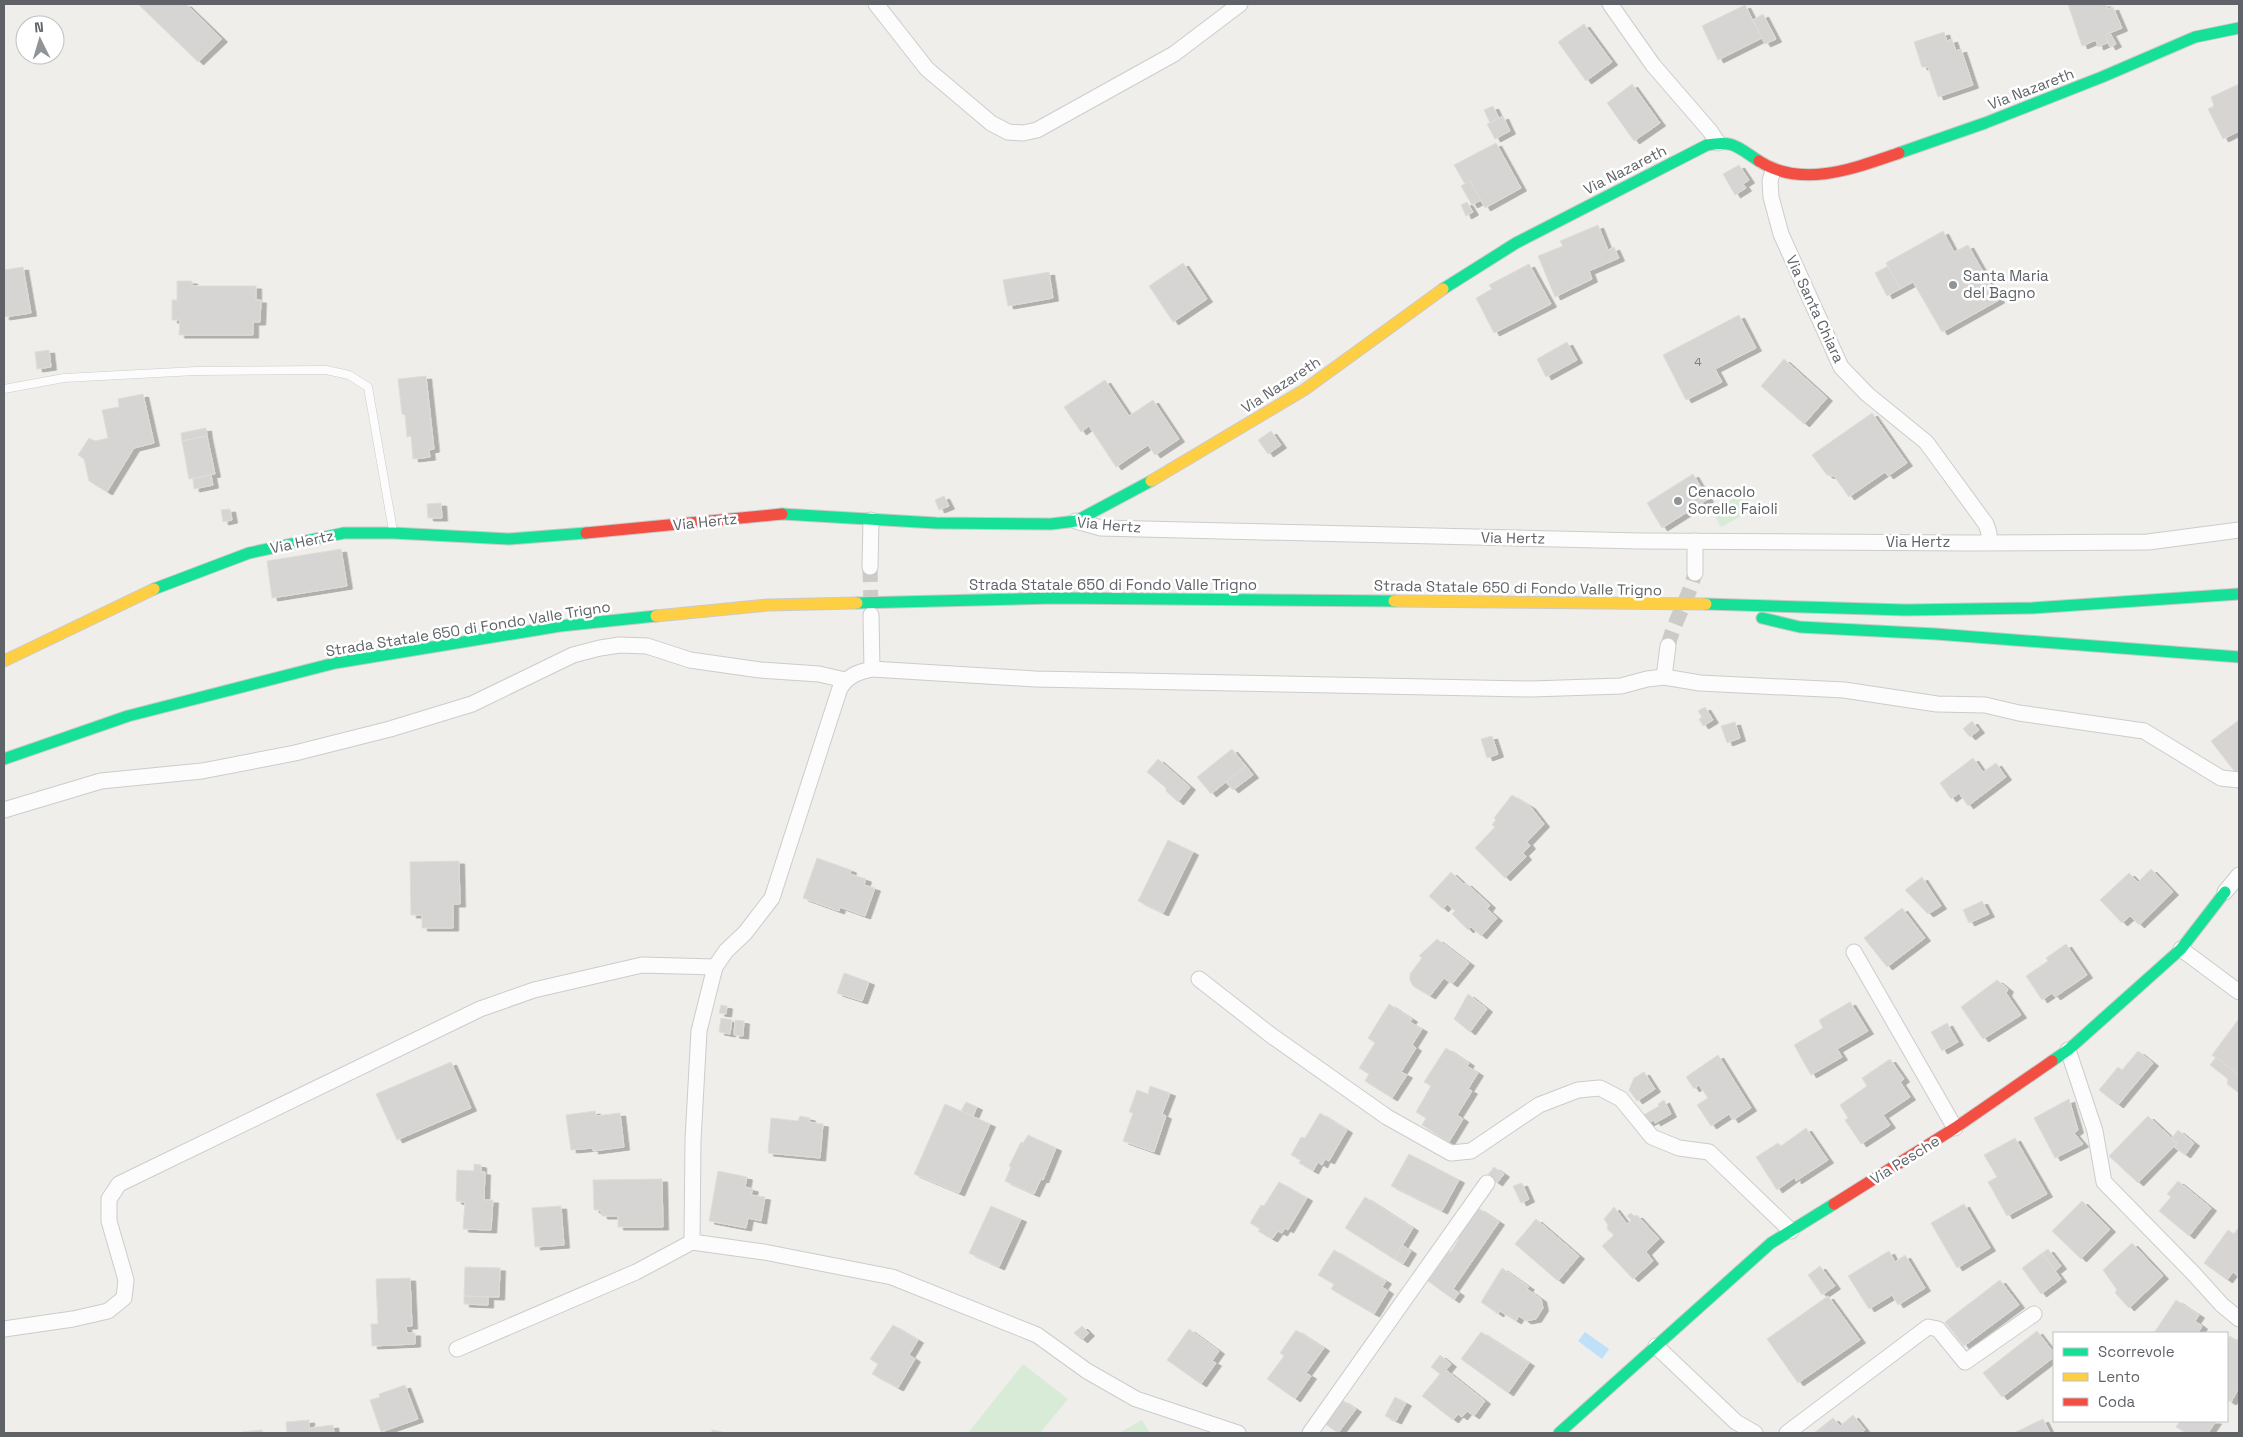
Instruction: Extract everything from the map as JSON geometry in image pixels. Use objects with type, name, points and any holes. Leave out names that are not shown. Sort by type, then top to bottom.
[{"type":"main road","name":"Via Nazareth","points":[[1076,520],[1168,472],[1304,390],[1449,284],[1516,242],[1707,145],[1718,142],[1733,144],[1773,170],[1801,175],[1832,174],[1868,164],[1985,123],[2102,77],[2195,37],[2239,28]]},
{"type":"main road","name":"Via Hertz","points":[[4,661],[154,589],[250,553],[344,533],[509,538],[645,529],[789,513],[871,520],[1051,524],[1076,520]]},
{"type":"main road","name":"Strada Statale 650 di Fondo Valle Trigno","points":[[4,759],[128,716],[335,663],[560,626],[768,605],[1055,598],[1700,604],[1906,610],[2134,603],[2239,594]]},
{"type":"main road","points":[[1700,604],[1800,627],[1936,634],[2239,657]]},
{"type":"main road","name":"Via Pesche","points":[[1559,1433],[1771,1243],[1956,1128],[2068,1050],[2181,949],[2232,893]]},
{"type":"street","points":[[876,4],[927,69],[991,123],[1008,132],[1023,133],[1037,130],[1174,54],[1240,4]]},
{"type":"street","points":[[1610,4],[1653,65],[1710,130],[1718,142]]},
{"type":"street","name":"Via Santa Chiara","points":[[1773,170],[1770,180],[1771,197],[1781,234],[1841,367],[1867,394],[1926,442],[1986,524],[1990,533],[1989,542]]},
{"type":"street","points":[[870,567],[871,520]]},
{"type":"street","name":"Via Hertz","points":[[1076,520],[1101,528],[1695,541],[2148,542],[2239,530]]},
{"type":"street","points":[[1695,541],[1695,573]]},
{"type":"street","points":[[871,615],[872,669]]},
{"type":"street","points":[[4,810],[101,781],[202,771],[295,752],[390,729],[472,704],[573,655],[600,648],[620,645],[646,646],[690,660],[760,670],[819,674],[845,680]]},
{"type":"street","points":[[1664,677],[1668,646]]},
{"type":"street","points":[[692,1242],[693,1140],[699,1031],[716,967],[726,950],[745,933],[772,898],[837,697],[845,680],[856,673],[872,669],[1049,679],[1532,689],[1603,688],[1664,677],[1700,683],[1844,690],[1937,704],[1985,705],[2019,713],[2144,730],[2221,778],[2239,780]]},
{"type":"street","name":"Via Pesche","points":[[2232,893],[2239,875]]},
{"type":"street","points":[[2181,949],[2239,992]]},
{"type":"street","points":[[1854,952],[1956,1128]]},
{"type":"street","points":[[4,1329],[73,1319],[108,1311],[124,1298],[126,1280],[110,1221],[109,1199],[119,1184],[480,1008],[534,990],[642,965],[716,967]]},
{"type":"street","points":[[1199,978],[1272,1036],[1387,1117],[1451,1153],[1471,1151],[1539,1105],[1578,1090],[1600,1088],[1621,1099],[1652,1137],[1679,1148],[1710,1152],[1790,1231]]},
{"type":"street","points":[[2068,1050],[2095,1131],[2104,1182],[2222,1305],[2239,1319]]},
{"type":"street","points":[[1310,1433],[1487,1183]]},
{"type":"street","points":[[457,1348],[636,1272],[692,1242],[764,1252],[892,1277],[1037,1335],[1087,1371],[1136,1399],[1238,1433]]},
{"type":"street","points":[[1788,1433],[1928,1327],[1938,1329],[1965,1362],[2034,1314]]},
{"type":"street","points":[[1656,1346],[1736,1422],[1755,1433]]},
{"type":"lane","points":[[4,388],[64,378],[184,371],[326,370],[349,375],[368,388],[393,533]]},
{"type":"green space","points":[[1745,492],[1754,509],[1721,527],[1712,510]]},
{"type":"green space","points":[[1023,1364],[1068,1399],[1040,1433],[968,1433]]},
{"type":"green space","points":[[1142,1420],[1150,1433],[1119,1433]]},
{"type":"water","points":[[1585,1332],[1609,1349],[1602,1359],[1578,1341]]},
{"type":"building","points":[[138,4],[186,4],[222,39],[198,62]]},
{"type":"building","points":[[2068,4],[2106,4],[2108,9],[2113,7],[2122,28],[2105,35],[2109,42],[2098,47],[2096,40],[2082,46]]},
{"type":"building","points":[[1745,5],[1762,38],[1718,60],[1702,26]]},
{"type":"building","points":[[1763,14],[1776,39],[1765,44],[1753,20]]},
{"type":"building","points":[[1584,24],[1612,62],[1586,81],[1558,42]]},
{"type":"building","points":[[1944,32],[1947,41],[1952,39],[1956,51],[1961,49],[1973,85],[1938,97],[1928,67],[1922,67],[1914,42]]},
{"type":"building","points":[[2110,33],[2116,44],[2110,47],[2105,35]]},
{"type":"building","points":[[1632,84],[1660,123],[1634,141],[1607,103]]},
{"type":"building","points":[[2239,84],[2239,131],[2223,139],[2208,109],[2214,106],[2211,97]]},
{"type":"building","points":[[1493,106],[1499,118],[1490,123],[1484,110]]},
{"type":"building","points":[[1503,116],[1510,131],[1495,139],[1487,124]]},
{"type":"building","points":[[1496,143],[1521,188],[1485,208],[1470,181],[1465,184],[1454,165]]},
{"type":"building","points":[[1739,165],[1749,180],[1743,184],[1746,188],[1735,195],[1723,174]]},
{"type":"building","points":[[1470,181],[1481,200],[1472,205],[1461,186]]},
{"type":"building","points":[[1467,202],[1473,212],[1466,216],[1461,205]]},
{"type":"building","points":[[1598,225],[1608,250],[1614,247],[1619,258],[1589,271],[1592,279],[1555,297],[1538,256],[1563,246],[1560,241]]},
{"type":"building","name":"Santa Maria del Bagno","points":[[1943,231],[1954,252],[1968,245],[1999,300],[1942,332],[1913,282],[1900,289],[1886,263]]},
{"type":"building","points":[[1183,263],[1207,299],[1173,322],[1149,286]]},
{"type":"building","points":[[1529,264],[1551,304],[1494,333],[1476,298],[1492,289],[1489,285]]},
{"type":"building","points":[[1888,266],[1900,289],[1887,296],[1875,273]]},
{"type":"building","points":[[23,267],[31,313],[4,317],[4,270]]},
{"type":"building","points":[[1049,272],[1053,298],[1008,306],[1003,280]]},
{"type":"building","points":[[177,281],[192,281],[192,286],[256,286],[256,300],[261,300],[260,322],[253,322],[253,335],[179,335],[180,320],[172,320],[172,300],[177,300]]},
{"type":"building","points":[[1739,315],[1756,348],[1715,369],[1722,382],[1686,400],[1663,355]]},
{"type":"building","points":[[1567,342],[1577,360],[1546,377],[1537,359]]},
{"type":"building","points":[[49,350],[51,367],[37,369],[35,352]]},
{"type":"building","points":[[1784,359],[1827,398],[1804,424],[1761,386]]},
{"type":"building","points":[[426,376],[434,449],[429,450],[430,457],[413,459],[411,436],[407,437],[405,415],[402,414],[398,379]]},
{"type":"building","points":[[1105,380],[1129,416],[1153,400],[1179,439],[1155,455],[1148,445],[1116,467],[1089,426],[1081,432],[1064,407]]},
{"type":"building","points":[[143,394],[154,443],[134,448],[107,492],[89,481],[84,459],[78,455],[89,438],[95,441],[108,438],[102,410],[119,407],[118,399]]},
{"type":"building","points":[[1872,413],[1907,463],[1888,476],[1885,472],[1849,497],[1834,476],[1827,475],[1812,455]]},
{"type":"building","points":[[206,428],[207,436],[182,441],[181,433]]},
{"type":"building","points":[[1271,431],[1281,445],[1268,454],[1258,440]]},
{"type":"building","points":[[207,436],[215,474],[189,479],[182,441]]},
{"type":"building","name":"Cenacolo Sorelle Faioli","points":[[1693,474],[1708,499],[1662,528],[1647,503]]},
{"type":"building","points":[[211,475],[213,485],[194,489],[193,479]]},
{"type":"building","points":[[944,496],[949,506],[939,510],[935,500]]},
{"type":"building","points":[[441,503],[442,518],[428,518],[427,504]]},
{"type":"building","points":[[230,509],[232,520],[223,522],[221,510]]},
{"type":"building","points":[[341,549],[347,586],[272,598],[267,561]]},
{"type":"building","points":[[1705,707],[1713,720],[1703,726],[1699,719],[1702,717],[1698,711]]},
{"type":"building","points":[[2239,720],[2239,769],[2235,772],[2211,741]]},
{"type":"building","points":[[1972,721],[1979,730],[1970,737],[1963,729]]},
{"type":"building","points":[[1735,722],[1740,738],[1727,743],[1721,726]]},
{"type":"building","points":[[1492,736],[1498,754],[1487,758],[1481,739]]},
{"type":"building","points":[[1232,749],[1246,766],[1211,794],[1197,777]]},
{"type":"building","points":[[1973,758],[1983,772],[1996,763],[2006,777],[1968,806],[1959,793],[1951,799],[1940,783]]},
{"type":"building","points":[[1158,759],[1190,787],[1178,802],[1166,791],[1166,788],[1147,772]]},
{"type":"building","points":[[1246,766],[1253,775],[1233,790],[1226,782]]},
{"type":"building","points":[[1512,795],[1530,806],[1544,824],[1527,842],[1530,846],[1523,853],[1526,857],[1505,878],[1475,848],[1495,827],[1492,825],[1496,820],[1494,818]]},
{"type":"building","points":[[1168,840],[1193,852],[1163,913],[1138,901]]},
{"type":"building","points":[[817,858],[851,870],[850,874],[866,879],[864,885],[875,888],[865,916],[840,907],[839,911],[803,898]]},
{"type":"building","points":[[459,861],[460,904],[453,904],[453,928],[422,928],[422,915],[411,915],[410,862]]},
{"type":"building","points":[[2151,869],[2173,892],[2139,925],[2130,916],[2122,923],[2100,900],[2129,873],[2138,882]]},
{"type":"building","points":[[1451,872],[1490,905],[1487,909],[1497,918],[1481,936],[1471,927],[1468,930],[1452,914],[1455,911],[1447,904],[1443,909],[1429,896]]},
{"type":"building","points":[[1922,877],[1941,906],[1928,914],[1905,890]]},
{"type":"building","points":[[1982,901],[1989,914],[1969,923],[1963,910]]},
{"type":"building","points":[[1902,908],[1925,938],[1887,967],[1864,938]]},
{"type":"building","points":[[1437,939],[1469,963],[1452,984],[1444,978],[1430,996],[1413,986],[1410,974],[1422,958],[1419,956]]},
{"type":"building","points":[[2066,944],[2087,975],[2055,997],[2052,993],[2042,1000],[2026,976],[2048,961],[2046,958]]},
{"type":"building","points":[[844,973],[869,982],[862,1001],[837,993]]},
{"type":"building","points":[[1997,980],[2008,989],[2006,993],[2021,1015],[1983,1039],[1961,1007]]},
{"type":"building","points":[[1468,994],[1487,1009],[1470,1032],[1454,1019]]},
{"type":"building","points":[[1850,1002],[1868,1031],[1837,1049],[1842,1057],[1811,1075],[1794,1045],[1823,1028],[1819,1020]]},
{"type":"building","points":[[1389,1004],[1412,1019],[1410,1022],[1422,1029],[1412,1045],[1416,1048],[1401,1072],[1407,1075],[1392,1098],[1365,1081],[1369,1074],[1359,1068],[1375,1043],[1368,1038]]},
{"type":"building","points":[[721,1005],[727,1006],[726,1014],[719,1013]]},
{"type":"building","points":[[721,1018],[732,1020],[730,1034],[719,1032]]},
{"type":"building","points":[[735,1020],[744,1021],[743,1036],[734,1035]]},
{"type":"building","points":[[2239,1020],[2239,1075],[2212,1055]]},
{"type":"building","points":[[1947,1023],[1958,1042],[1942,1051],[1931,1032]]},
{"type":"building","points":[[1446,1048],[1469,1063],[1467,1066],[1478,1073],[1468,1089],[1472,1091],[1457,1115],[1463,1119],[1449,1142],[1422,1125],[1426,1118],[1416,1112],[1431,1086],[1424,1082]]},
{"type":"building","points":[[2138,1051],[2153,1063],[2118,1105],[2099,1090],[2118,1067],[2122,1070]]},
{"type":"building","points":[[1718,1055],[1751,1108],[1733,1120],[1729,1114],[1711,1126],[1697,1105],[1708,1098],[1699,1085],[1694,1089],[1686,1077]]},
{"type":"building","points":[[2216,1057],[2239,1075],[2239,1093],[2227,1084],[2228,1079],[2210,1065]]},
{"type":"building","points":[[1890,1059],[1904,1079],[1900,1082],[1910,1097],[1883,1115],[1890,1125],[1861,1144],[1845,1120],[1848,1118],[1840,1105],[1867,1086],[1862,1078]]},
{"type":"building","points":[[451,1062],[471,1108],[397,1140],[376,1094]]},
{"type":"building","points":[[1644,1072],[1655,1089],[1637,1101],[1629,1090],[1634,1078]]},
{"type":"building","points":[[1150,1086],[1170,1093],[1162,1114],[1166,1116],[1154,1152],[1123,1141],[1133,1113],[1129,1112],[1137,1090],[1148,1094]]},
{"type":"building","points":[[2069,1099],[2078,1130],[2074,1133],[2083,1144],[2055,1158],[2034,1118]]},
{"type":"building","points":[[1664,1100],[1671,1114],[1655,1123],[1654,1120],[1646,1124],[1642,1116],[1659,1106],[1658,1104]]},
{"type":"building","points":[[966,1102],[977,1107],[973,1116],[961,1111]]},
{"type":"building","points":[[945,1104],[990,1124],[959,1193],[914,1174]]},
{"type":"building","points":[[595,1111],[596,1116],[620,1113],[624,1147],[593,1151],[593,1148],[571,1150],[566,1115]]},
{"type":"building","points":[[1320,1113],[1347,1130],[1329,1161],[1325,1159],[1322,1165],[1318,1162],[1313,1171],[1299,1163],[1301,1160],[1291,1155],[1301,1137],[1305,1138]]},
{"type":"building","points":[[800,1116],[810,1118],[809,1122],[823,1124],[820,1158],[768,1153],[771,1118],[798,1121]]},
{"type":"building","points":[[2148,1116],[2177,1143],[2138,1183],[2109,1156]]},
{"type":"building","points":[[1806,1128],[1828,1160],[1796,1181],[1795,1177],[1777,1190],[1756,1157],[1778,1143],[1781,1146]]},
{"type":"building","points":[[2178,1130],[2194,1143],[2185,1155],[2174,1147],[2177,1143],[2171,1139]]},
{"type":"building","points":[[1028,1135],[1056,1148],[1043,1180],[1041,1179],[1034,1194],[1005,1181],[1011,1167],[1009,1166],[1021,1142],[1023,1143]]},
{"type":"building","points":[[2015,1138],[2047,1194],[2007,1216],[1988,1182],[1997,1177],[1984,1155]]},
{"type":"building","points":[[1409,1154],[1459,1180],[1442,1211],[1391,1186]]},
{"type":"building","points":[[474,1164],[481,1165],[481,1172],[485,1172],[484,1200],[493,1200],[491,1230],[463,1229],[465,1202],[456,1201],[457,1170],[474,1171]]},
{"type":"building","points":[[1494,1167],[1504,1174],[1497,1183],[1487,1176]]},
{"type":"building","points":[[718,1171],[747,1177],[745,1187],[753,1189],[751,1195],[765,1197],[761,1221],[748,1218],[746,1228],[709,1221]]},
{"type":"building","points":[[662,1179],[663,1227],[618,1227],[618,1216],[602,1216],[601,1210],[594,1210],[593,1180]]},
{"type":"building","points":[[2178,1181],[2211,1208],[2189,1236],[2159,1211],[2171,1197],[2167,1194]]},
{"type":"building","points":[[1279,1182],[1307,1198],[1288,1230],[1285,1228],[1282,1233],[1278,1231],[1272,1239],[1258,1231],[1260,1229],[1250,1223],[1261,1205],[1264,1206]]},
{"type":"building","points":[[1522,1183],[1529,1199],[1521,1203],[1513,1186]]},
{"type":"building","points":[[1365,1197],[1413,1228],[1394,1259],[1345,1228]]},
{"type":"building","points":[[2082,1201],[2110,1229],[2081,1259],[2052,1231]]},
{"type":"building","points":[[1964,1204],[1990,1248],[1957,1268],[1931,1223]]},
{"type":"building","points":[[561,1206],[564,1245],[535,1247],[532,1208]]},
{"type":"building","points":[[991,1206],[1021,1219],[999,1267],[969,1253]]},
{"type":"building","points":[[1614,1207],[1627,1224],[1631,1220],[1627,1216],[1631,1213],[1634,1216],[1637,1215],[1659,1239],[1646,1252],[1653,1261],[1633,1279],[1602,1246],[1614,1235],[1607,1229],[1608,1225],[1604,1219]]},
{"type":"building","points":[[1478,1208],[1499,1222],[1453,1289],[1459,1293],[1454,1300],[1428,1281],[1449,1251],[1450,1253],[1459,1239],[1457,1238]]},
{"type":"building","points":[[1536,1219],[1579,1256],[1558,1281],[1515,1244]]},
{"type":"building","points":[[2239,1227],[2239,1277],[2233,1272],[2227,1280],[2204,1263],[2228,1230],[2234,1234]]},
{"type":"building","points":[[2132,1243],[2163,1276],[2129,1308],[2115,1293],[2117,1290],[2103,1270]]},
{"type":"building","points":[[1402,1245],[1411,1251],[1403,1264],[1394,1259]]},
{"type":"building","points":[[2048,1249],[2061,1266],[2055,1271],[2042,1253]]},
{"type":"building","points":[[1334,1250],[1386,1281],[1382,1287],[1388,1291],[1374,1314],[1331,1289],[1334,1284],[1318,1275]]},
{"type":"building","points":[[1889,1251],[1895,1262],[1905,1255],[1925,1288],[1898,1305],[1892,1295],[1869,1309],[1848,1276]]},
{"type":"building","points":[[2042,1253],[2061,1279],[2041,1294],[2022,1268]]},
{"type":"building","points":[[1820,1266],[1835,1286],[1822,1295],[1808,1275]]},
{"type":"building","points":[[465,1267],[500,1268],[499,1297],[464,1296]]},
{"type":"building","points":[[1502,1268],[1529,1287],[1527,1289],[1541,1299],[1543,1308],[1536,1319],[1526,1321],[1519,1316],[1516,1321],[1500,1311],[1498,1314],[1481,1302]]},
{"type":"building","points":[[410,1278],[412,1326],[406,1326],[407,1333],[415,1333],[415,1344],[372,1346],[371,1324],[378,1324],[376,1279]]},
{"type":"building","points":[[2000,1280],[2019,1305],[1964,1346],[1945,1322]]},
{"type":"building","points":[[464,1296],[488,1297],[488,1305],[464,1304]]},
{"type":"building","points":[[1828,1296],[1860,1340],[1798,1383],[1767,1339]]},
{"type":"building","points":[[2176,1300],[2199,1315],[2195,1321],[2202,1326],[2199,1332],[2155,1332]]},
{"type":"building","points":[[893,1325],[918,1340],[909,1355],[915,1359],[898,1388],[872,1374],[878,1364],[870,1359]]},
{"type":"building","points":[[1082,1326],[1089,1333],[1082,1340],[1074,1333]]},
{"type":"building","points":[[1189,1329],[1219,1351],[1212,1361],[1216,1363],[1201,1384],[1167,1360]]},
{"type":"building","points":[[1296,1330],[1324,1348],[1306,1373],[1311,1376],[1295,1399],[1267,1379],[1284,1356],[1280,1353]]},
{"type":"building","points":[[2037,1331],[2053,1352],[2053,1358],[2002,1397],[1983,1373]]},
{"type":"building","points":[[1481,1332],[1529,1363],[1508,1393],[1461,1359]]},
{"type":"building","points":[[2230,1336],[2239,1342],[2239,1388],[2231,1402],[2228,1400],[2228,1339]]},
{"type":"building","points":[[1440,1355],[1451,1364],[1446,1370],[1485,1401],[1474,1416],[1467,1411],[1462,1417],[1458,1414],[1453,1420],[1422,1396],[1440,1374],[1431,1367]]},
{"type":"building","points":[[405,1385],[418,1419],[381,1432],[370,1400],[380,1397],[379,1394]]},
{"type":"building","points":[[1395,1397],[1406,1403],[1396,1421],[1385,1416]]},
{"type":"building","points":[[1342,1400],[1356,1409],[1338,1433],[1324,1423]]},
{"type":"building","points":[[1853,1415],[1865,1430],[1860,1433],[1814,1433],[1833,1418],[1840,1426]]},
{"type":"building","points":[[2043,1419],[2050,1433],[2014,1433]]},
{"type":"building","points":[[309,1420],[309,1428],[333,1425],[334,1433],[287,1433],[286,1422]]},
{"type":"building","points":[[2179,1422],[2215,1422],[2208,1433],[2186,1433],[2176,1427]]},
{"type":"building","points":[[262,1430],[263,1433],[242,1433],[242,1432]]},
{"type":"building","points":[[712,1430],[727,1433],[712,1433]]},
{"type":"tunnel","points":[[870,567],[871,609]]},
{"type":"tunnel","points":[[1668,646],[1695,573]]},
{"type":"traffic: fast","points":[[1899,153],[1985,123],[2102,77],[2195,37],[2239,28]]},
{"type":"traffic: fast","points":[[1443,289],[1516,243],[1707,145],[1730,144],[1740,148],[1759,161]]},
{"type":"traffic: fast","points":[[782,514],[936,523],[1051,524],[1076,521],[1151,481]]},
{"type":"traffic: fast","points":[[154,589],[249,553],[344,533],[393,533],[509,539],[586,533]]},
{"type":"traffic: fast","points":[[1706,604],[1906,610],[2032,608],[2239,594]]},
{"type":"traffic: fast","points":[[857,603],[1055,598],[1394,601]]},
{"type":"traffic: fast","points":[[4,759],[128,716],[335,663],[560,626],[656,616]]},
{"type":"traffic: fast","points":[[1762,618],[1800,627],[1936,634],[2239,657]]},
{"type":"traffic: fast","points":[[2052,1061],[2068,1050],[2181,949],[2225,892]]},
{"type":"traffic: fast","points":[[1559,1433],[1771,1243],[1834,1204]]},
{"type":"traffic: slow","points":[[1151,481],[1304,390],[1443,289]]},
{"type":"traffic: slow","points":[[4,661],[154,589]]},
{"type":"traffic: slow","points":[[1394,601],[1706,604]]},
{"type":"traffic: slow","points":[[656,616],[768,605],[857,603]]},
{"type":"traffic: jam","points":[[1759,161],[1793,174],[1811,175],[1847,170],[1899,153]]},
{"type":"traffic: jam","points":[[586,533],[782,514]]},
{"type":"traffic: jam","points":[[1834,1204],[1955,1128],[2052,1061]]},
{"type":"place","name":"Santa Maria del Bagno","points":[[1953,285]]},
{"type":"place","name":"Cenacolo Sorelle Faioli","points":[[1678,501]]}]
